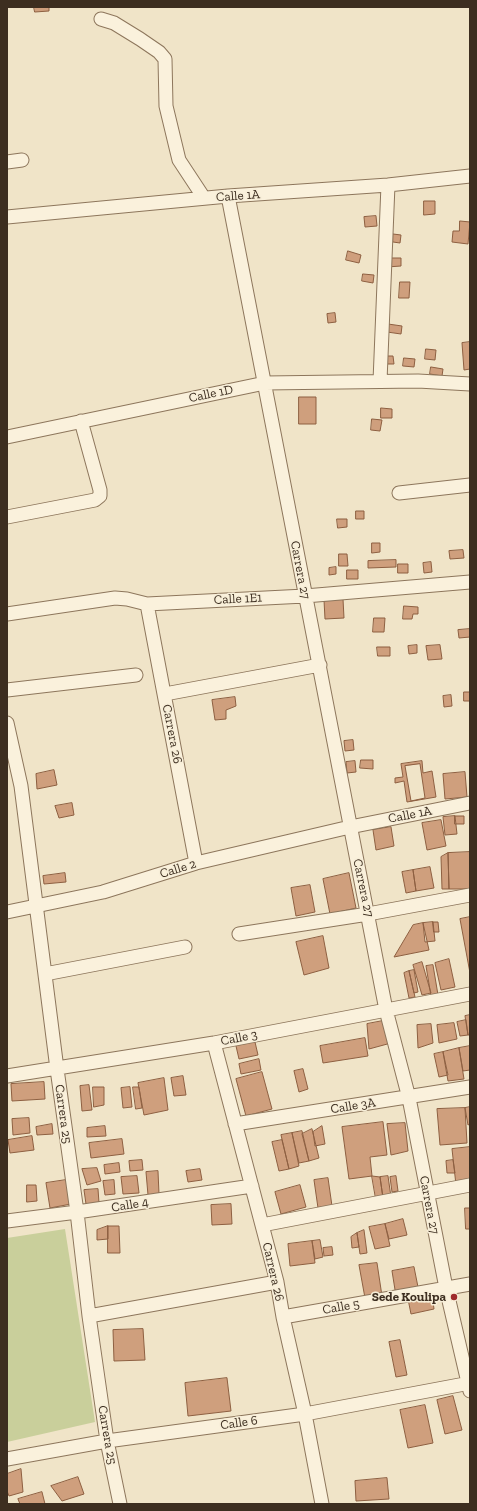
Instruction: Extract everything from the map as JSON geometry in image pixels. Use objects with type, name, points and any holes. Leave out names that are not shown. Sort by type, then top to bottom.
[{"type":"street","points":[[101,19],[114,24],[140,39],[159,52],[165,59],[166,106],[178,160],[204,198]]},
{"type":"street","points":[[7,162],[22,160]]},
{"type":"street","name":"Calle 1A","points":[[7,217],[204,198],[388,185],[470,176]]},
{"type":"street","points":[[380,381],[388,185]]},
{"type":"street","name":"Carrera 27","points":[[228,196],[386,1010],[409,1098],[446,1288],[469,1386]]},
{"type":"street","name":"Calle 1D","points":[[7,437],[265,383],[418,381],[470,384]]},
{"type":"street","points":[[7,517],[95,500],[100,496],[100,490],[81,421]]},
{"type":"street","points":[[399,492],[470,485]]},
{"type":"street","name":"Calle 1E1","points":[[7,614],[115,598],[128,599],[147,604],[305,596],[470,582]]},
{"type":"street","name":"Carrera 26","points":[[147,604],[196,863]]},
{"type":"street","points":[[165,694],[320,665]]},
{"type":"street","points":[[7,690],[136,675]]},
{"type":"street","name":"Carrera 25","points":[[7,723],[21,786],[57,1070],[77,1212],[89,1316],[107,1441],[120,1504]]},
{"type":"street","name":"Calle 1A","points":[[350,827],[470,803]]},
{"type":"street","name":"Calle 2","points":[[7,912],[103,892],[196,863],[350,827]]},
{"type":"street","points":[[239,934],[368,914],[470,895]]},
{"type":"street","points":[[45,974],[185,947]]},
{"type":"street","name":"Calle 3","points":[[7,1076],[57,1070],[214,1043],[470,994]]},
{"type":"street","name":"Carrera 26","points":[[214,1043],[277,1282],[283,1317],[305,1414],[322,1504]]},
{"type":"street","name":"Calle 3A","points":[[235,1124],[409,1098],[470,1087]]},
{"type":"street","points":[[262,1225],[470,1185]]},
{"type":"street","name":"Calle 4","points":[[7,1221],[252,1186]]},
{"type":"street","points":[[89,1316],[277,1282]]},
{"type":"street","name":"Calle 5","points":[[283,1317],[470,1284]]},
{"type":"street","name":"Calle 6","points":[[7,1458],[107,1441],[305,1414],[469,1386]]},
{"type":"green space","points":[[65,1229],[95,1422],[7,1442],[7,1238]]},
{"type":"building","points":[[34,7],[49,7],[49,11],[35,12]]},
{"type":"building","points":[[424,201],[435,201],[435,214],[424,215]]},
{"type":"building","points":[[376,216],[377,226],[365,227],[364,217]]},
{"type":"building","points":[[460,221],[470,222],[468,244],[452,242],[453,231],[459,231]]},
{"type":"building","points":[[393,234],[401,235],[400,243],[393,242]]},
{"type":"building","points":[[348,251],[361,255],[359,263],[346,260]]},
{"type":"building","points":[[386,258],[401,258],[401,266],[387,267]]},
{"type":"building","points":[[363,274],[374,275],[373,283],[362,281]]},
{"type":"building","points":[[400,282],[410,282],[409,298],[399,298]]},
{"type":"building","points":[[335,313],[336,322],[328,323],[327,314]]},
{"type":"building","points":[[388,324],[402,326],[401,334],[387,332]]},
{"type":"building","points":[[470,342],[470,369],[464,370],[462,343]]},
{"type":"building","points":[[426,349],[436,350],[435,360],[425,359]]},
{"type":"building","points":[[384,356],[393,356],[394,364],[384,364]]},
{"type":"building","points":[[404,358],[415,359],[414,367],[403,366]]},
{"type":"building","points":[[431,367],[443,369],[442,376],[430,374]]},
{"type":"building","points":[[299,397],[316,397],[316,424],[299,424]]},
{"type":"building","points":[[381,408],[392,409],[392,418],[381,418]]},
{"type":"building","points":[[372,419],[382,420],[380,431],[371,430]]},
{"type":"building","points":[[356,511],[364,511],[364,519],[356,519]]},
{"type":"building","points":[[337,519],[347,519],[347,527],[338,528]]},
{"type":"building","points":[[372,543],[380,543],[380,552],[372,553]]},
{"type":"building","points":[[463,550],[464,558],[450,559],[449,551]]},
{"type":"building","points":[[339,554],[347,554],[348,566],[339,566]]},
{"type":"building","points":[[396,560],[396,567],[368,568],[368,561]]},
{"type":"building","points":[[431,562],[432,572],[424,573],[423,563]]},
{"type":"building","points":[[398,564],[408,564],[408,573],[398,573]]},
{"type":"building","points":[[336,567],[336,574],[329,575],[329,568]]},
{"type":"building","points":[[347,570],[358,570],[358,579],[347,579]]},
{"type":"building","points":[[343,599],[344,618],[325,619],[324,600]]},
{"type":"building","points":[[404,606],[418,607],[418,614],[413,614],[412,619],[403,619]]},
{"type":"building","points":[[374,618],[385,618],[384,632],[373,632]]},
{"type":"building","points":[[470,629],[470,637],[459,638],[458,630]]},
{"type":"building","points":[[417,645],[417,653],[409,654],[408,646]]},
{"type":"building","points":[[440,645],[442,659],[428,660],[426,646]]},
{"type":"building","points":[[377,647],[390,647],[390,656],[378,656]]},
{"type":"building","points":[[464,692],[470,692],[470,701],[464,701]]},
{"type":"building","points":[[451,695],[452,706],[444,707],[443,696]]},
{"type":"building","points":[[235,697],[236,706],[226,710],[226,719],[215,720],[212,700]]},
{"type":"building","points":[[353,740],[354,750],[345,751],[344,741]]},
{"type":"building","points":[[361,760],[373,760],[373,769],[360,768]]},
{"type":"building","points":[[355,761],[356,772],[347,773],[346,762]]},
{"type":"building","points":[[422,761],[423,773],[432,771],[436,797],[407,802],[404,781],[395,783],[395,778],[403,777],[401,764]]},
{"type":"building","points":[[420,764],[425,798],[411,801],[405,766]]},
{"type":"building","points":[[54,770],[57,785],[37,789],[36,774]]},
{"type":"building","points":[[465,772],[467,797],[445,799],[443,774]]},
{"type":"building","points":[[72,803],[74,815],[59,818],[55,806]]},
{"type":"building","points":[[455,816],[464,816],[464,824],[455,824]]},
{"type":"building","points":[[455,816],[457,834],[445,835],[443,817]]},
{"type":"building","points":[[441,820],[446,846],[427,850],[422,823]]},
{"type":"building","points":[[391,827],[394,846],[376,850],[373,830]]},
{"type":"building","points":[[470,852],[470,889],[449,889],[448,853]]},
{"type":"building","points":[[448,853],[449,889],[442,889],[441,857]]},
{"type":"building","points":[[430,867],[434,888],[416,891],[413,870]]},
{"type":"building","points":[[413,870],[416,891],[406,893],[402,872]]},
{"type":"building","points":[[65,873],[66,882],[44,884],[43,876]]},
{"type":"building","points":[[349,873],[356,908],[330,914],[323,879]]},
{"type":"building","points":[[310,885],[315,912],[296,916],[291,888]]},
{"type":"building","points":[[470,917],[470,973],[460,919]]},
{"type":"building","points":[[433,922],[438,922],[439,932],[434,932]]},
{"type":"building","points":[[433,922],[435,941],[425,942],[423,923]]},
{"type":"building","points":[[423,923],[429,950],[394,957],[413,925]]},
{"type":"building","points":[[323,936],[329,968],[304,975],[296,942]]},
{"type":"building","points":[[449,959],[455,987],[441,990],[435,963]]},
{"type":"building","points":[[422,962],[431,993],[422,995],[413,965]]},
{"type":"building","points":[[433,965],[438,995],[431,996],[426,966]]},
{"type":"building","points":[[414,970],[418,992],[414,993],[409,971]]},
{"type":"building","points":[[409,971],[415,997],[409,998],[404,973]]},
{"type":"building","points":[[470,1015],[470,1035],[468,1035],[465,1016]]},
{"type":"building","points":[[388,1020],[391,1043],[369,1049],[367,1024]]},
{"type":"building","points":[[466,1020],[468,1035],[460,1036],[457,1022]]},
{"type":"building","points":[[454,1023],[457,1039],[439,1043],[437,1025]]},
{"type":"building","points":[[431,1024],[433,1043],[418,1048],[417,1025]]},
{"type":"building","points":[[365,1038],[368,1056],[323,1063],[320,1046]]},
{"type":"building","points":[[255,1042],[258,1055],[239,1059],[236,1046]]},
{"type":"building","points":[[470,1046],[470,1070],[463,1071],[459,1048]]},
{"type":"building","points":[[459,1048],[464,1079],[448,1081],[443,1052]]},
{"type":"building","points":[[443,1052],[448,1075],[439,1077],[434,1054]]},
{"type":"building","points":[[259,1059],[261,1070],[241,1074],[239,1064]]},
{"type":"building","points":[[303,1069],[308,1089],[299,1092],[294,1071]]},
{"type":"building","points":[[262,1072],[272,1109],[246,1116],[236,1079]]},
{"type":"building","points":[[183,1076],[186,1095],[174,1096],[171,1078]]},
{"type":"building","points":[[164,1078],[168,1110],[144,1115],[138,1083]]},
{"type":"building","points":[[44,1082],[45,1099],[12,1101],[11,1084]]},
{"type":"building","points":[[89,1085],[92,1110],[82,1111],[80,1086]]},
{"type":"building","points":[[93,1087],[104,1087],[104,1105],[94,1107]]},
{"type":"building","points":[[130,1087],[132,1107],[123,1108],[121,1088]]},
{"type":"building","points":[[133,1087],[139,1087],[142,1108],[136,1109]]},
{"type":"building","points":[[470,1107],[470,1124],[468,1125],[465,1108]]},
{"type":"building","points":[[465,1108],[467,1143],[440,1145],[437,1109]]},
{"type":"building","points":[[29,1118],[30,1133],[13,1135],[12,1119]]},
{"type":"building","points":[[383,1122],[387,1155],[370,1157],[372,1176],[349,1179],[342,1127]]},
{"type":"building","points":[[405,1123],[408,1151],[391,1155],[387,1124]]},
{"type":"building","points":[[52,1124],[53,1134],[37,1135],[36,1127]]},
{"type":"building","points":[[105,1126],[106,1136],[87,1137],[87,1128]]},
{"type":"building","points":[[322,1126],[325,1144],[315,1146],[313,1132]]},
{"type":"building","points":[[312,1129],[319,1158],[309,1161],[302,1134]]},
{"type":"building","points":[[302,1131],[309,1161],[299,1163],[292,1133]]},
{"type":"building","points":[[292,1133],[299,1166],[289,1169],[281,1135]]},
{"type":"building","points":[[32,1136],[34,1150],[10,1153],[8,1140]]},
{"type":"building","points":[[122,1139],[124,1154],[91,1158],[89,1143]]},
{"type":"building","points":[[282,1140],[289,1169],[279,1171],[272,1142]]},
{"type":"building","points":[[470,1147],[470,1183],[456,1185],[452,1149]]},
{"type":"building","points":[[142,1160],[143,1170],[130,1171],[129,1161]]},
{"type":"building","points":[[453,1160],[455,1173],[447,1173],[446,1161]]},
{"type":"building","points":[[119,1163],[120,1172],[105,1174],[104,1165]]},
{"type":"building","points":[[97,1168],[101,1181],[87,1185],[82,1169]]},
{"type":"building","points":[[200,1169],[202,1180],[188,1182],[186,1171]]},
{"type":"building","points":[[158,1171],[159,1194],[148,1195],[146,1172]]},
{"type":"building","points":[[137,1176],[139,1193],[123,1194],[121,1177]]},
{"type":"building","points":[[372,1176],[380,1177],[383,1198],[376,1199]]},
{"type":"building","points":[[388,1176],[391,1197],[383,1198],[380,1177]]},
{"type":"building","points":[[396,1176],[398,1191],[392,1192],[390,1177]]},
{"type":"building","points":[[328,1178],[332,1206],[318,1208],[314,1180]]},
{"type":"building","points":[[66,1180],[71,1204],[50,1208],[46,1183]]},
{"type":"building","points":[[114,1180],[115,1194],[105,1195],[103,1181]]},
{"type":"building","points":[[27,1185],[36,1185],[37,1201],[27,1202]]},
{"type":"building","points":[[300,1185],[306,1207],[281,1214],[275,1192]]},
{"type":"building","points":[[98,1189],[99,1203],[86,1204],[84,1190]]},
{"type":"building","points":[[231,1204],[232,1224],[212,1225],[211,1205]]},
{"type":"building","points":[[465,1208],[470,1208],[470,1229],[466,1229]]},
{"type":"building","points":[[403,1219],[407,1235],[389,1239],[385,1224]]},
{"type":"building","points":[[385,1224],[390,1246],[375,1249],[369,1227]]},
{"type":"building","points":[[108,1226],[119,1226],[120,1253],[108,1253]]},
{"type":"building","points":[[108,1226],[108,1239],[97,1240],[97,1230]]},
{"type":"building","points":[[364,1230],[367,1253],[360,1254],[357,1233]]},
{"type":"building","points":[[357,1233],[359,1247],[352,1248],[351,1237]]},
{"type":"building","points":[[320,1240],[323,1257],[315,1259],[312,1241]]},
{"type":"building","points":[[312,1241],[315,1263],[290,1266],[288,1244]]},
{"type":"building","points":[[332,1247],[333,1255],[324,1256],[323,1248]]},
{"type":"building","points":[[377,1263],[382,1296],[365,1298],[359,1265]]},
{"type":"building","points":[[414,1267],[419,1292],[396,1296],[392,1271]]},
{"type":"building","points":[[432,1294],[434,1309],[411,1314],[408,1299]]},
{"type":"building","points":[[143,1329],[145,1360],[114,1361],[113,1330]]},
{"type":"building","points":[[400,1340],[407,1375],[396,1377],[389,1342]]},
{"type":"building","points":[[227,1378],[231,1411],[188,1416],[185,1383]]},
{"type":"building","points":[[453,1396],[462,1430],[445,1434],[437,1400]]},
{"type":"building","points":[[425,1405],[433,1443],[408,1448],[400,1410]]},
{"type":"building","points":[[21,1469],[23,1492],[9,1496],[7,1491],[7,1474]]},
{"type":"building","points":[[78,1477],[84,1494],[62,1501],[51,1486]]},
{"type":"building","points":[[387,1478],[389,1499],[356,1501],[355,1481]]},
{"type":"building","points":[[42,1492],[45,1504],[20,1504],[18,1499]]},
{"type":"place","name":"Sede Koulipa","points":[[454,1297]]}]
